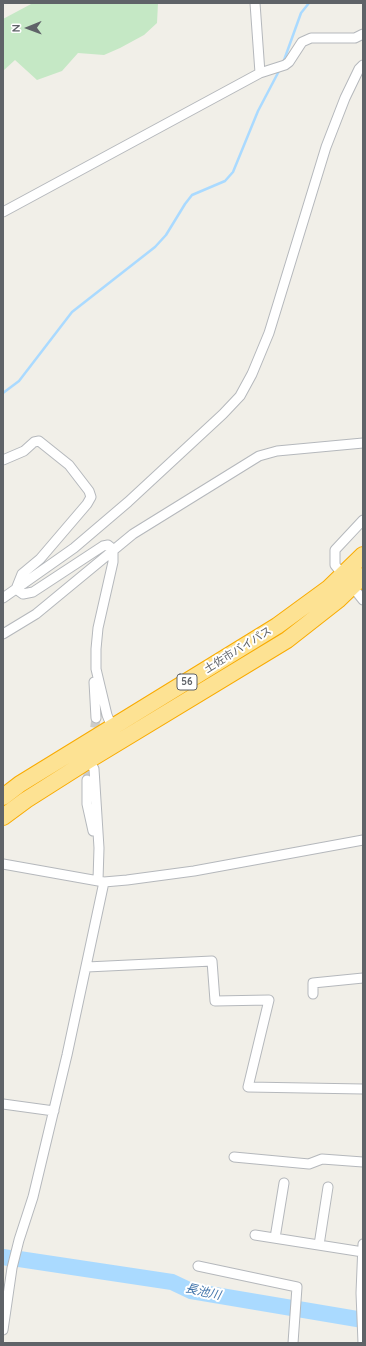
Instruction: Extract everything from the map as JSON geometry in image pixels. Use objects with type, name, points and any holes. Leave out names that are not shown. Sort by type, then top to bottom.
[{"type":"highway","name":"土佐市バイパス","points":[[3,817],[26,800],[89,760],[287,640],[347,582],[363,555]]},
{"type":"highway","name":"土佐市バイパス","points":[[3,797],[112,727],[277,626],[329,588],[363,576]]},
{"type":"street","points":[[255,3],[260,73]]},
{"type":"street","points":[[3,212],[260,73],[289,62],[302,42],[311,38],[355,38],[363,34]]},
{"type":"street","points":[[3,598],[74,548],[128,502],[223,414],[240,396],[252,374],[269,333],[326,147],[344,98],[359,69],[363,65]]},
{"type":"street","points":[[3,460],[24,451],[34,442],[39,441],[69,465],[89,491],[91,497],[88,504],[40,559],[22,574],[16,589]]},
{"type":"street","points":[[3,634],[36,614],[133,534],[258,456],[277,451],[363,443]]},
{"type":"street","points":[[363,520],[335,550],[335,565],[347,582],[363,600]]},
{"type":"street","points":[[16,589],[23,594],[33,592],[103,546],[108,545],[113,549]]},
{"type":"street","points":[[112,727],[107,715],[96,669],[96,649],[98,628],[113,562],[113,549]]},
{"type":"street","points":[[96,649],[91,664],[96,690],[96,718]]},
{"type":"street","points":[[3,1330],[16,1254],[33,1197],[87,967],[101,881],[94,769],[89,760]]},
{"type":"street","points":[[87,780],[87,804],[91,827],[99,848]]},
{"type":"street","points":[[3,864],[101,881],[127,880],[194,871],[363,840]]},
{"type":"street","points":[[87,967],[212,961],[215,1001],[269,1000],[248,1087],[363,1089]]},
{"type":"street","points":[[313,994],[313,983],[363,978]]},
{"type":"street","points":[[3,1104],[54,1111]]},
{"type":"street","points":[[234,1157],[309,1164],[322,1159],[363,1162]]},
{"type":"street","points":[[275,1238],[284,1183]]},
{"type":"street","points":[[319,1245],[328,1187]]},
{"type":"street","points":[[255,1235],[363,1252]]},
{"type":"street","points":[[363,1244],[363,1343]]},
{"type":"street","points":[[198,1266],[297,1287],[293,1343]]},
{"type":"green space","points":[[33,3],[158,3],[157,23],[144,35],[104,55],[78,53],[62,71],[37,80],[15,60],[3,71],[3,19]]},
{"type":"waterway","points":[[283,63],[301,13],[309,3]]},
{"type":"waterway","points":[[3,393],[19,381],[72,312],[155,247],[166,235],[192,195],[225,181],[233,172],[258,111],[280,69]]},
{"type":"waterway","name":"長池川","points":[[3,1257],[9,1258]]},
{"type":"waterway","name":"長池川","points":[[19,1259],[172,1282],[191,1291],[363,1320]]},
{"type":"tunnel","points":[[93,741],[96,718]]},
{"type":"tunnel","points":[[87,780],[91,757]]}]
